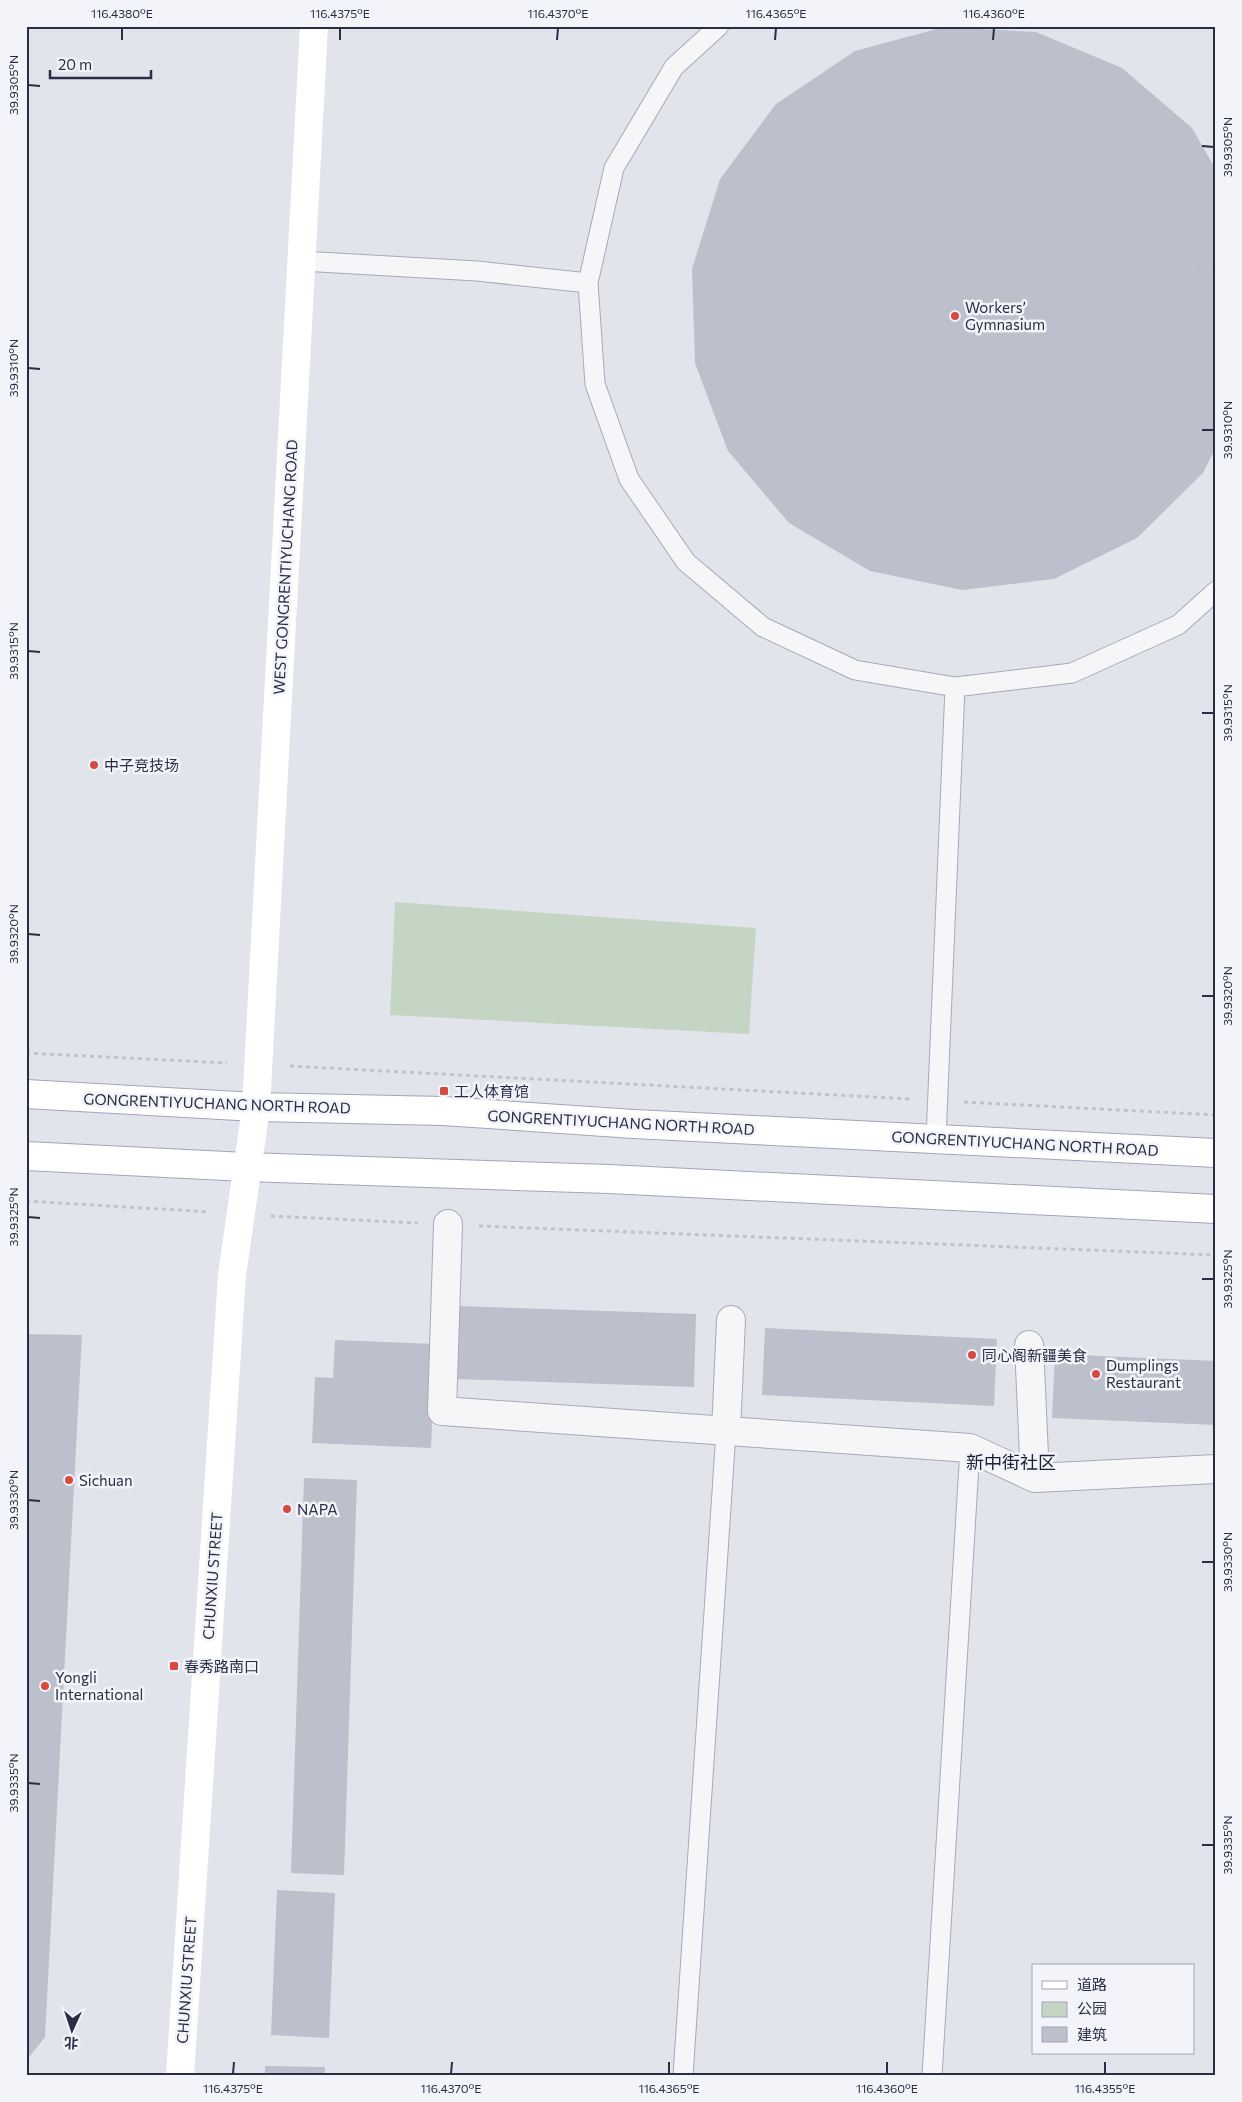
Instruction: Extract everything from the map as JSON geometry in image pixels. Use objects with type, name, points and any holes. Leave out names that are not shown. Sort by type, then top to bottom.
[{"type":"main road","name":"WEST GONGRENTIYUCHANG ROAD","points":[[246,1168],[256,1107],[314,26]]},
{"type":"main road","name":"GONGRENTIYUCHANG NORTH ROAD","points":[[26,1094],[256,1107],[443,1111],[634,1124],[1216,1153]]},
{"type":"main road","points":[[26,1156],[246,1168],[609,1179],[1216,1209]]},
{"type":"main road","name":"CHUNXIU STREET","points":[[180,2076],[230,1295],[246,1168]]},
{"type":"street","points":[[448,1224],[442,1411],[970,1448],[1035,1478],[1216,1469]]},
{"type":"street","points":[[726,1432],[730,1320]]},
{"type":"street","points":[[1029,1345],[1035,1478]]},
{"type":"lane","points":[[719,26],[674,67],[614,168],[588,283],[595,384],[610,427],[629,479],[686,562],[763,627],[855,670],[955,687],[1072,673],[1178,625],[1216,591]]},
{"type":"lane","points":[[301,261],[476,271],[588,283]]},
{"type":"lane","points":[[936,1139],[955,687]]},
{"type":"lane","points":[[683,2076],[726,1432]]},
{"type":"lane","points":[[932,2076],[970,1448]]},
{"type":"path","points":[[1152,264],[1216,268]]},
{"type":"path","points":[[26,1053],[1216,1115]]},
{"type":"path","points":[[26,1201],[448,1224],[1216,1255]]},
{"type":"green space","points":[[395,902],[756,928],[749,1034],[390,1015]]},
{"type":"building","name":"Workers’ Gymnasium","points":[[944,27],[1036,32],[1122,68],[1192,128],[1216,170],[1216,447],[1203,473],[1137,538],[1054,579],[962,590],[870,571],[789,523],[728,451],[695,363],[692,269],[720,179],[776,104],[855,51]]},
{"type":"building","points":[[457,1306],[696,1314],[694,1387],[455,1379]]},
{"type":"building","points":[[765,1328],[997,1339],[994,1406],[762,1395]]},
{"type":"building","name":"Yongli International","points":[[26,1334],[82,1335],[45,2037],[26,2061]]},
{"type":"building","points":[[335,1340],[435,1344],[431,1448],[312,1443],[315,1377],[333,1378]]},
{"type":"building","points":[[1055,1354],[1216,1361],[1216,1425],[1052,1418]]},
{"type":"building","points":[[304,1478],[357,1480],[344,1875],[291,1873]]},
{"type":"building","points":[[277,1890],[335,1893],[329,2038],[271,2035]]},
{"type":"building","points":[[265,2066],[325,2067],[325,2076],[265,2076]]},
{"type":"place","name":"Workers’ Gymnasium","points":[[955,316]]},
{"type":"place","name":"中子竞技场","points":[[94,765]]},
{"type":"place","name":"工人体育馆","points":[[444,1091]]},
{"type":"place","name":"同心阁新疆美食","points":[[972,1355]]},
{"type":"place","name":"Dumplings Restaurant","points":[[1096,1374]]},
{"type":"place","name":"Sichuan","points":[[69,1480]]},
{"type":"place","name":"NAPA","points":[[287,1509]]},
{"type":"place","name":"春秀路南口","points":[[174,1666]]},
{"type":"place","name":"Yongli International","points":[[45,1686]]},
{"type":"district","name":"新中街社区","points":[[1011,1462]]}]
